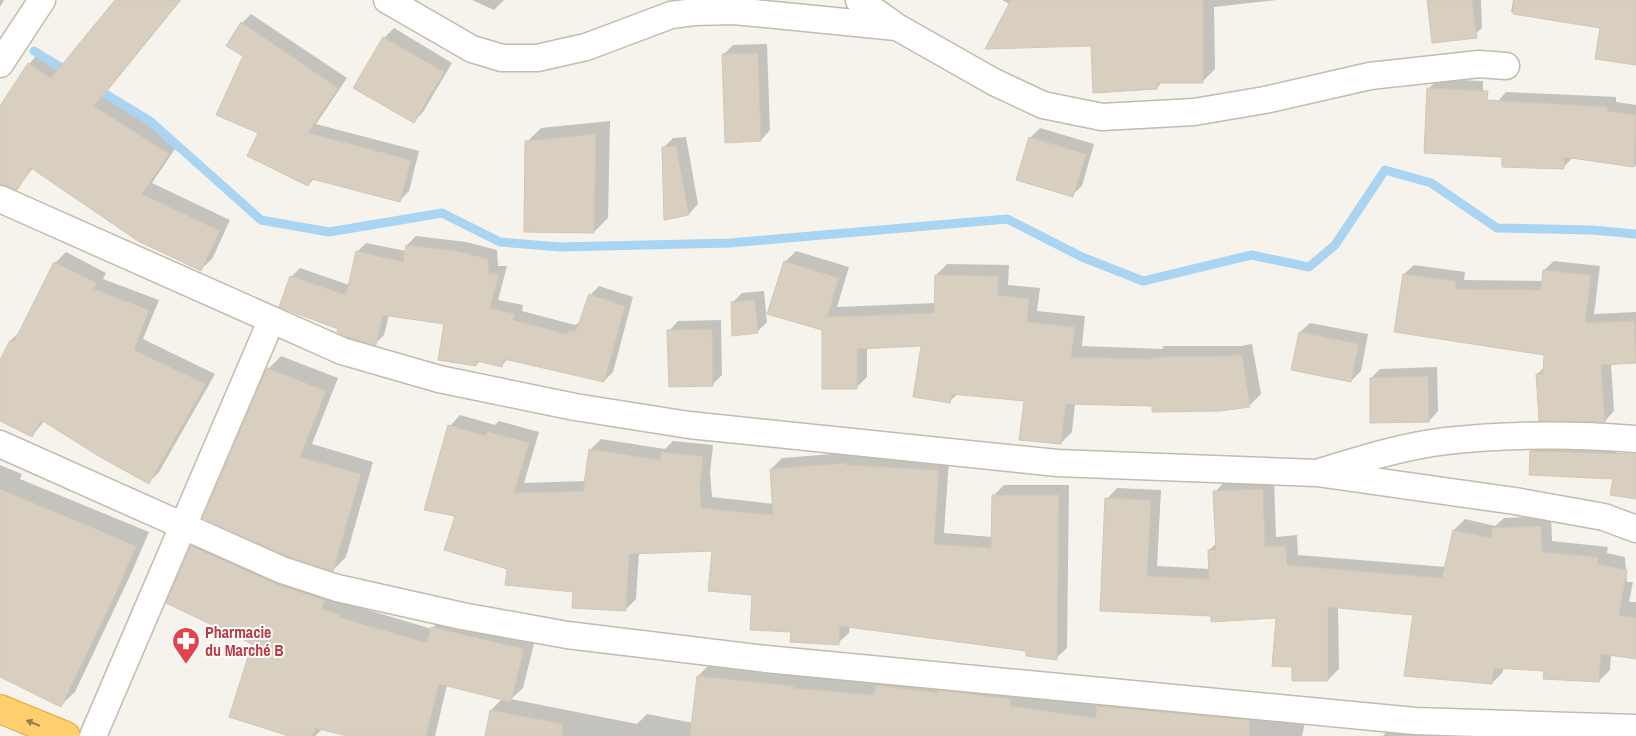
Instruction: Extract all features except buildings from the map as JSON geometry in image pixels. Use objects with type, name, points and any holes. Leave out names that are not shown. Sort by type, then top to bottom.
[{"type":"highway","points":[[0,709],[66,736]]},
{"type":"street","points":[[0,64],[42,0]]},
{"type":"street","points":[[387,0],[472,49],[502,58],[536,58],[586,47],[671,15],[694,12],[734,11],[897,26]]},
{"type":"street","points":[[859,0],[897,26],[994,82],[1043,105],[1102,117],[1194,112],[1265,100],[1370,76],[1479,64],[1506,66]]},
{"type":"street","points":[[0,199],[342,351],[439,379],[575,408],[680,423],[1057,463],[1317,473],[1515,500],[1604,517],[1636,529]]},
{"type":"street","points":[[93,736],[185,526],[271,321]]},
{"type":"street","points":[[1317,473],[1371,456],[1445,441],[1568,434],[1636,438]]},
{"type":"street","points":[[0,444],[185,526],[216,543],[282,570],[337,588],[462,616],[567,635],[766,659],[1414,721],[1636,728]]},
{"type":"waterway","points":[[34,51],[70,73]]},
{"type":"waterway","points":[[94,87],[150,121],[261,220],[329,232],[442,213],[500,242],[560,247],[730,243],[1007,219],[1082,257],[1143,281],[1251,255],[1309,267],[1335,245],[1385,170],[1431,183],[1497,228],[1592,230],[1636,234]]},
{"type":"place","name":"Pharmacie du Marché B","points":[[186,665]]}]
